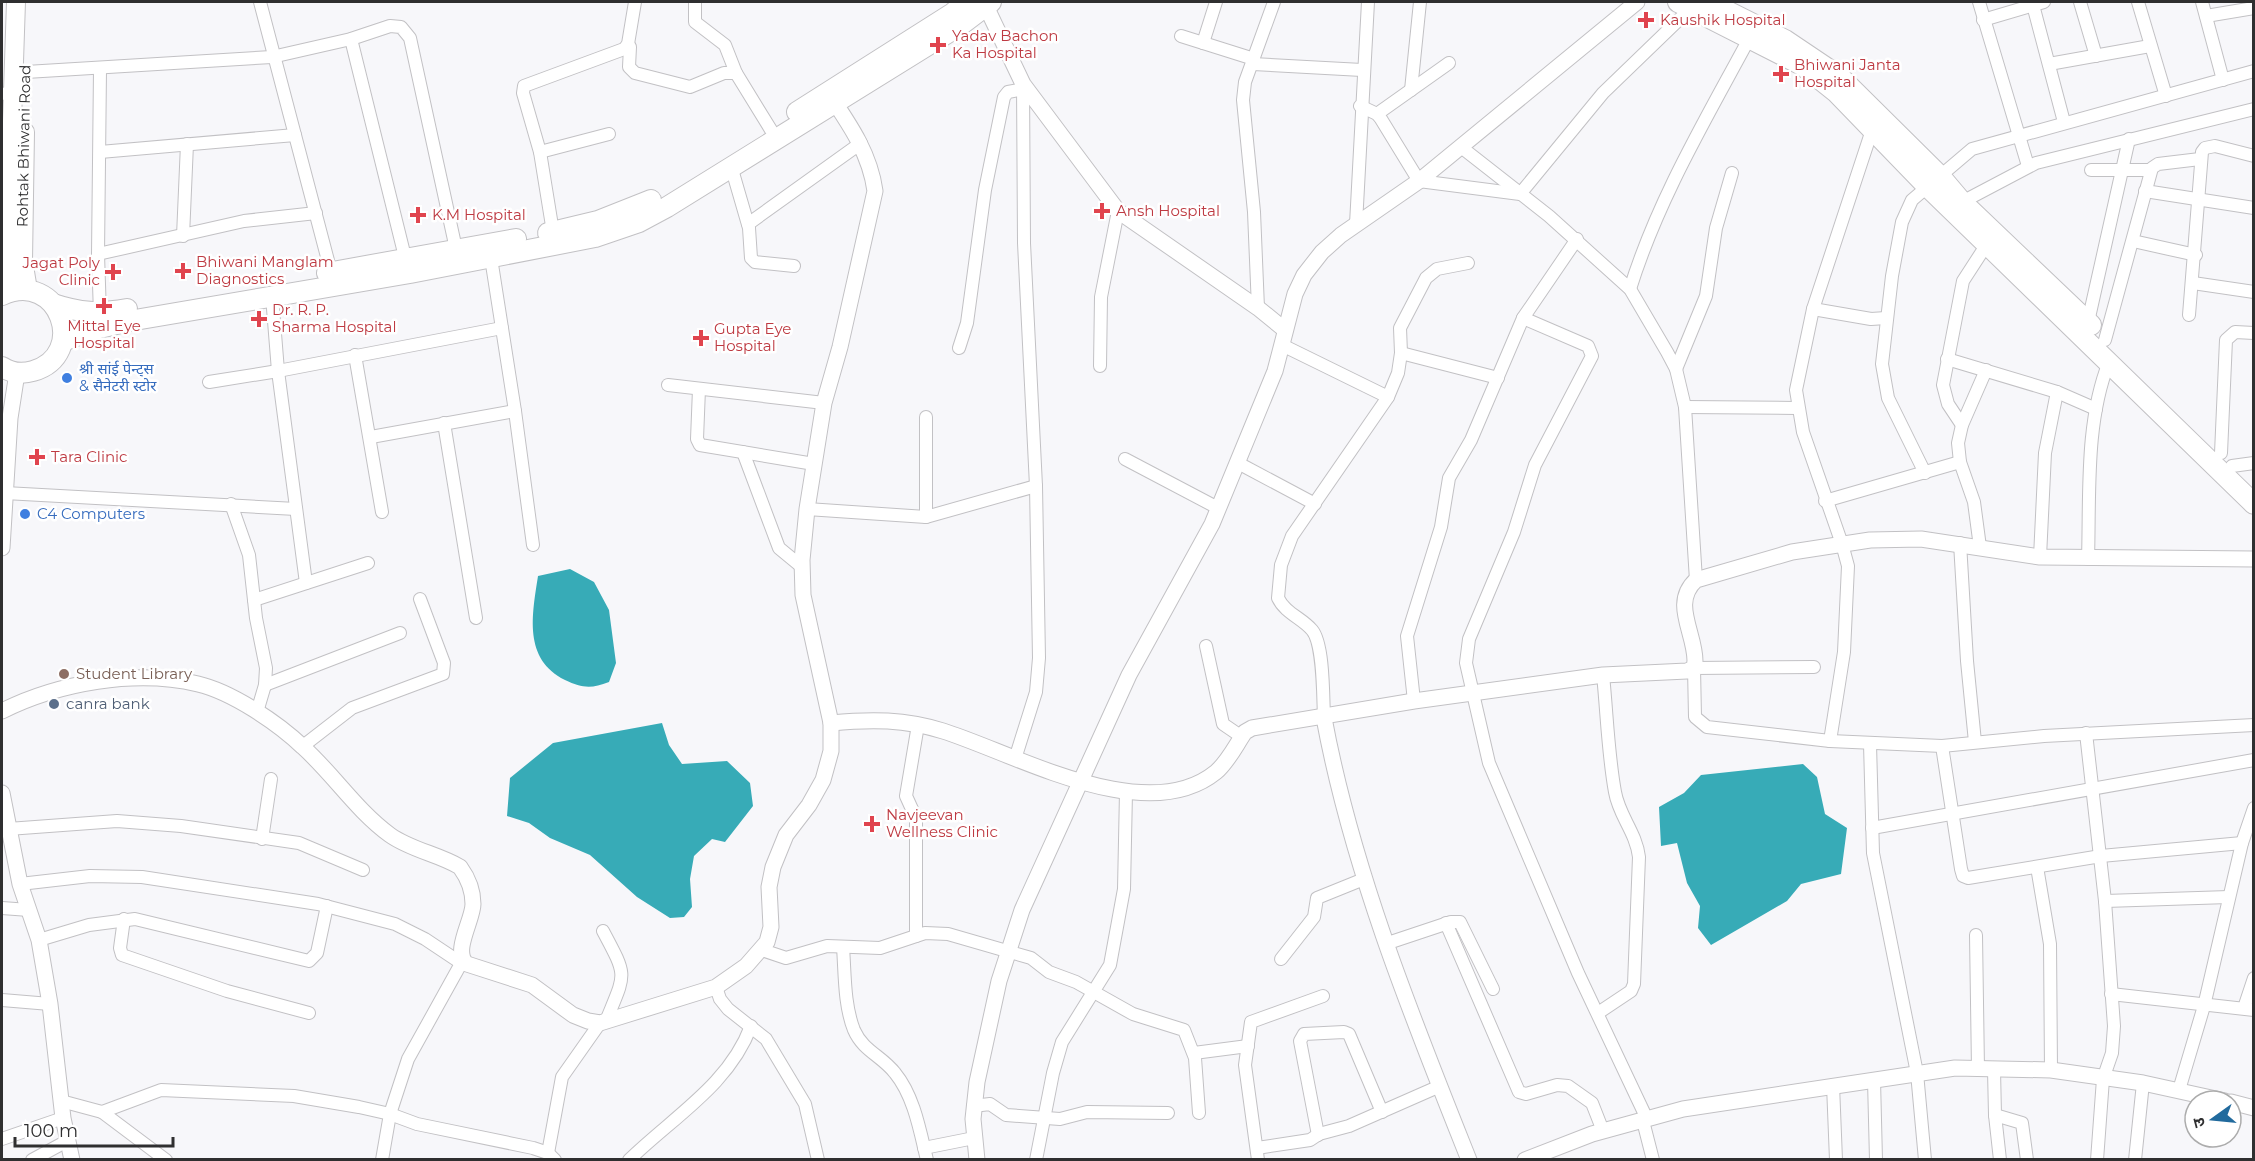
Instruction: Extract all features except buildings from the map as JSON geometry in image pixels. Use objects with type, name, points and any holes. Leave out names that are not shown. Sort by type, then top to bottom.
[{"type":"main road","points":[[16,2],[16,86],[8,241],[14,292],[45,296],[53,303],[72,310],[100,314],[331,272],[491,258],[616,231],[667,207],[731,166],[966,2]]},
{"type":"main road","name":"Rohtak Bhiwani Road","points":[[16,86],[28,2]]},
{"type":"main road","points":[[1709,2],[1785,40],[1840,77],[1934,181],[1987,244],[2253,504]]},
{"type":"main road","points":[[63,341],[91,330],[129,321],[272,296],[407,266],[456,249],[553,232],[632,210],[832,97],[987,3]]},
{"type":"main road","points":[[1684,5],[1802,65],[1837,93],[1934,181],[1962,202],[2088,322],[2253,486]]},
{"type":"main road","points":[[9,370],[29,372],[46,365],[58,352],[63,341],[64,328],[53,303]]},
{"type":"street","points":[[261,2],[272,57],[331,272]]},
{"type":"street","points":[[635,2],[628,44],[630,47],[629,67],[635,73],[690,87],[724,73],[736,73]]},
{"type":"street","points":[[695,2],[695,22],[729,49],[736,73],[771,130]]},
{"type":"street","points":[[1203,43],[1216,2]]},
{"type":"street","points":[[1258,308],[1254,212],[1243,100],[1245,82],[1274,2]]},
{"type":"street","points":[[1356,224],[1360,106],[1368,2]]},
{"type":"street","points":[[1411,90],[1420,2]]},
{"type":"street","points":[[977,1160],[973,1106],[1008,950],[1022,910],[1134,666],[1182,582],[1218,508],[1238,463],[1284,338],[1295,294],[1305,275],[1322,252],[1356,224],[1419,181],[1637,2]]},
{"type":"street","points":[[1979,2],[2028,166]]},
{"type":"street","points":[[2080,2],[2096,56]]},
{"type":"street","points":[[2138,2],[2166,96]]},
{"type":"street","points":[[2202,2],[2223,80]]},
{"type":"street","points":[[987,3],[1023,86],[1118,211],[1258,308],[1284,338],[1388,397]]},
{"type":"street","points":[[1983,20],[2039,3],[2049,64],[2064,122]]},
{"type":"street","points":[[1520,194],[1604,93],[1684,5]]},
{"type":"street","points":[[2206,16],[2253,8]]},
{"type":"street","points":[[16,86],[100,70],[272,57],[351,39],[390,26],[401,27],[407,31],[456,249]]},
{"type":"street","points":[[1181,36],[1253,61],[1362,70]]},
{"type":"street","points":[[1630,288],[1644,245],[1665,196],[1750,37]]},
{"type":"street","points":[[351,39],[407,266]]},
{"type":"street","points":[[553,232],[540,152],[523,93],[524,86],[619,51],[628,44]]},
{"type":"street","points":[[2049,64],[2150,46]]},
{"type":"street","points":[[1377,114],[1449,63]]},
{"type":"street","points":[[100,70],[98,254],[100,314]]},
{"type":"street","points":[[1925,473],[1888,398],[1882,364],[1886,318],[1902,222],[1912,200],[1972,149],[2253,71]]},
{"type":"street","points":[[959,348],[968,315],[985,190],[1004,97],[1008,92],[1023,86]]},
{"type":"street","points":[[1015,759],[1026,729],[1038,677],[1036,486],[1024,243],[1023,86]]},
{"type":"street","points":[[20,884],[90,876],[142,877],[327,906],[412,932],[472,967],[532,985],[573,1014],[588,1021],[603,1022],[716,987],[739,972],[762,950],[771,927],[769,888],[773,867],[786,835],[809,805],[823,780],[831,751],[831,723],[803,595],[802,567],[807,509],[824,403],[875,200],[872,173],[861,143],[832,97]]},
{"type":"street","points":[[1360,106],[1377,114],[1419,181]]},
{"type":"street","points":[[1962,202],[2028,166],[2253,109]]},
{"type":"street","points":[[1830,741],[1844,652],[1849,578],[1842,544],[1825,501],[1797,408],[1799,367],[1813,309],[1873,127]]},
{"type":"street","points":[[540,152],[609,134]]},
{"type":"street","points":[[99,152],[295,135]]},
{"type":"street","points":[[2088,322],[2124,170],[2129,139]]},
{"type":"street","points":[[748,224],[861,143]]},
{"type":"street","points":[[183,236],[188,144]]},
{"type":"street","points":[[2189,315],[2196,255],[2200,159],[2205,148],[2215,146],[2253,156]]},
{"type":"street","points":[[1461,147],[1577,240],[1630,288],[1677,369],[1685,407],[1696,580]]},
{"type":"street","points":[[2105,340],[2150,170],[2157,164],[2200,159]]},
{"type":"street","points":[[731,166],[748,224],[752,261],[794,266]]},
{"type":"street","points":[[2091,170],[2150,170]]},
{"type":"street","points":[[1677,369],[1706,296],[1716,228],[1732,173]]},
{"type":"street","points":[[1419,181],[1520,194]]},
{"type":"street","points":[[2145,191],[2253,208]]},
{"type":"street","points":[[1100,366],[1101,297],[1118,211]]},
{"type":"street","points":[[98,254],[244,221],[316,213]]},
{"type":"street","points":[[1414,701],[1407,650],[1410,623],[1441,527],[1449,478],[1471,440],[1523,318],[1577,240]]},
{"type":"street","points":[[2133,241],[2196,255]]},
{"type":"street","points":[[1962,425],[1944,394],[1947,359],[1963,281],[1987,244]]},
{"type":"street","points":[[491,258],[516,411],[532,544]]},
{"type":"street","points":[[1468,263],[1437,269],[1426,278],[1400,328],[1401,353],[1398,373],[1388,397],[1286,550],[1278,594],[1281,603],[1313,631],[1318,649],[1324,718],[1332,762],[1364,879],[1469,1160]]},
{"type":"street","points":[[2193,283],[2253,292]]},
{"type":"street","points":[[272,296],[278,371],[306,584]]},
{"type":"street","points":[[1813,309],[1871,319],[1886,318]]},
{"type":"street","points":[[1523,318],[1588,346],[1592,356],[1535,465],[1514,532],[1468,639],[1466,663],[1483,744],[1493,773],[1578,973],[1645,1120],[1653,1160]]},
{"type":"street","points":[[209,382],[502,328]]},
{"type":"street","points":[[2253,333],[2235,332],[2226,340],[2227,459],[2253,463]]},
{"type":"street","points":[[1401,353],[1497,378]]},
{"type":"street","points":[[355,355],[382,512]]},
{"type":"street","points":[[1947,359],[2057,392],[2096,409]]},
{"type":"street","points":[[2088,559],[2090,469],[2096,409],[2109,362]]},
{"type":"street","points":[[2,548],[10,418],[9,370]]},
{"type":"street","points":[[1980,547],[1974,502],[1960,462],[1958,443],[1962,425],[1986,370]]},
{"type":"street","points":[[668,385],[824,403]]},
{"type":"street","points":[[699,389],[698,442],[814,464]]},
{"type":"street","points":[[2040,557],[2045,453],[2057,392]]},
{"type":"street","points":[[1685,407],[1797,408]]},
{"type":"street","points":[[370,437],[516,411]]},
{"type":"street","points":[[926,517],[927,417]]},
{"type":"street","points":[[444,423],[476,618]]},
{"type":"street","points":[[743,452],[779,548],[802,567]]},
{"type":"street","points":[[1125,459],[1218,508]]},
{"type":"street","points":[[1825,501],[1960,462]]},
{"type":"street","points":[[1238,463],[1315,504]]},
{"type":"street","points":[[807,509],[926,517],[1036,486]]},
{"type":"street","points":[[5,493],[296,508]]},
{"type":"street","points":[[231,504],[249,555],[265,661],[265,685],[257,712]]},
{"type":"street","points":[[2253,559],[2040,557],[1960,543],[1921,539],[1842,544],[1792,552],[1696,580],[1688,588],[1683,600],[1695,653],[1695,717],[1707,727],[1830,741],[1941,746],[2086,734],[2253,725]]},
{"type":"street","points":[[1960,543],[1966,651],[1975,742]]},
{"type":"street","points":[[254,600],[368,563]]},
{"type":"street","points":[[303,746],[352,708],[442,674],[444,663],[420,599]]},
{"type":"street","points":[[265,685],[400,633]]},
{"type":"street","points":[[1206,646],[1223,724],[1242,737]]},
{"type":"street","points":[[831,723],[878,719],[918,725],[944,732],[1080,781],[1126,792],[1171,791],[1198,782],[1221,767],[1242,737],[1252,728],[1324,718],[1414,701],[1472,695],[1603,675],[1680,672],[1694,668],[1814,667]]},
{"type":"street","points":[[1598,1013],[1631,991],[1634,984],[1639,857],[1637,842],[1623,817],[1615,793],[1603,675]]},
{"type":"street","points":[[2,711],[26,701],[86,685],[151,679],[198,684],[223,693],[257,712],[303,746],[349,798],[392,836],[460,867],[469,883],[473,904],[461,951],[462,962],[408,1059],[390,1114],[382,1160]]},
{"type":"street","points":[[916,936],[916,818],[906,796],[918,725]]},
{"type":"street","points":[[2086,734],[2101,856],[2114,1042],[2103,1079],[2097,1160]]},
{"type":"street","points":[[1870,744],[1872,828],[1878,881],[1917,1073],[1925,1160]]},
{"type":"street","points":[[1941,746],[1963,876],[1974,878],[2101,856],[2242,843]]},
{"type":"street","points":[[1872,828],[2253,760]]},
{"type":"street","points":[[261,839],[271,779]]},
{"type":"street","points":[[1036,1160],[1062,1042],[1091,992],[1110,965],[1124,896],[1126,792]]},
{"type":"street","points":[[2,793],[20,884],[39,940],[50,1004],[63,1118],[72,1160]]},
{"type":"street","points":[[2179,1090],[2204,1006],[2242,843],[2253,808]]},
{"type":"street","points":[[8,830],[117,821],[181,826],[306,845],[363,870]]},
{"type":"street","points":[[2037,867],[2049,944],[2051,1070]]},
{"type":"street","points":[[1281,958],[1314,917],[1317,898],[1364,879]]},
{"type":"street","points":[[2105,901],[2229,897]]},
{"type":"street","points":[[39,940],[89,925],[124,919],[148,921],[309,961],[317,953],[327,906]]},
{"type":"street","points":[[2,908],[30,910]]},
{"type":"street","points":[[124,919],[120,948],[122,955],[227,991],[309,1014]]},
{"type":"street","points":[[1388,943],[1455,921],[1463,925],[1493,989]]},
{"type":"street","points":[[1446,923],[1519,1092],[1526,1094],[1557,1085],[1568,1086],[1592,1103],[1603,1131]]},
{"type":"street","points":[[102,1112],[153,1091],[169,1089],[294,1096],[390,1114],[417,1124],[551,1156],[562,1077],[603,1022],[623,977],[619,962],[603,931]]},
{"type":"street","points":[[762,950],[786,958],[827,946],[880,948],[916,936],[941,933],[1034,959],[1049,972],[1076,982],[1133,1014],[1184,1030],[1194,1053],[1199,1113]]},
{"type":"street","points":[[1976,935],[1986,1069],[1995,1115],[2000,1160]]},
{"type":"street","points":[[843,947],[848,1006],[854,1029],[866,1049],[888,1065],[903,1085],[925,1154],[974,1138]]},
{"type":"street","points":[[2110,994],[2204,1006],[2249,1009],[2253,978]]},
{"type":"street","points":[[716,987],[723,1003],[766,1039],[807,1107],[818,1160]]},
{"type":"street","points":[[1323,996],[1251,1022],[1245,1065],[1258,1154],[1305,1142],[1318,1135],[1350,1126],[1440,1086]]},
{"type":"street","points":[[2,1000],[50,1004]]},
{"type":"street","points":[[629,1160],[712,1086],[738,1053],[751,1026]]},
{"type":"street","points":[[1318,1135],[1300,1041],[1304,1034],[1344,1032],[1349,1034],[1382,1112]]},
{"type":"street","points":[[1194,1053],[1248,1047]]},
{"type":"street","points":[[1525,1160],[1603,1131],[1683,1109],[1955,1068],[2051,1070],[2183,1091]]},
{"type":"street","points":[[1874,1080],[1876,1160]]},
{"type":"street","points":[[2135,1160],[2144,1083]]},
{"type":"street","points":[[1833,1085],[1836,1160]]},
{"type":"street","points":[[61,1101],[102,1112],[166,1160]]},
{"type":"street","points":[[973,1106],[990,1104],[1006,1115],[1060,1119],[1087,1112],[1168,1113]]},
{"type":"street","points":[[1995,1115],[2022,1123],[2027,1160]]},
{"type":"street","points":[[2,1139],[63,1118]]},
{"type":"street","points":[[32,1160],[67,1140]]},
{"type":"water","points":[[570,569],[594,582],[609,610],[616,663],[609,682],[597,686],[582,686],[565,680],[542,660],[536,648],[533,621],[538,576]]},
{"type":"water","points":[[662,723],[669,745],[682,764],[727,761],[750,783],[753,806],[725,842],[712,839],[694,856],[690,879],[692,907],[684,917],[670,918],[637,897],[590,855],[550,838],[529,823],[507,816],[510,778],[553,743]]},
{"type":"water","points":[[1803,764],[1817,777],[1825,814],[1847,828],[1841,874],[1801,884],[1787,901],[1711,945],[1698,928],[1700,906],[1687,883],[1677,843],[1661,846],[1659,807],[1684,793],[1701,775]]},
{"type":"place","name":"Kaushik Hospital","points":[[1646,20]]},
{"type":"place","name":"Yadav Bachon Ka Hospital","points":[[938,45]]},
{"type":"place","name":"Bhiwani Janta Hospital","points":[[1781,74]]},
{"type":"place","name":"Ansh Hospital","points":[[1102,211]]},
{"type":"place","name":"K.M Hospital","points":[[418,215]]},
{"type":"place","name":"Bhiwani Manglam Diagnostics","points":[[183,271]]},
{"type":"place","name":"Jagat Poly Clinic","points":[[113,272]]},
{"type":"place","name":"Mittal Eye Hospital","points":[[104,306]]},
{"type":"place","name":"Dr. R. P. Sharma Hospital","points":[[259,319]]},
{"type":"place","name":"Gupta Eye Hospital","points":[[701,338]]},
{"type":"place","name":"श्री सांई पेन्ट्स & सैनेटरी स्टोर","points":[[67,378]]},
{"type":"place","name":"Tara Clinic","points":[[37,457]]},
{"type":"place","name":"C4 Computers","points":[[25,514]]},
{"type":"place","name":"Student Library","points":[[64,674]]},
{"type":"place","name":"canra bank","points":[[54,704]]},
{"type":"place","name":"Navjeevan Wellness Clinic","points":[[872,824]]}]
